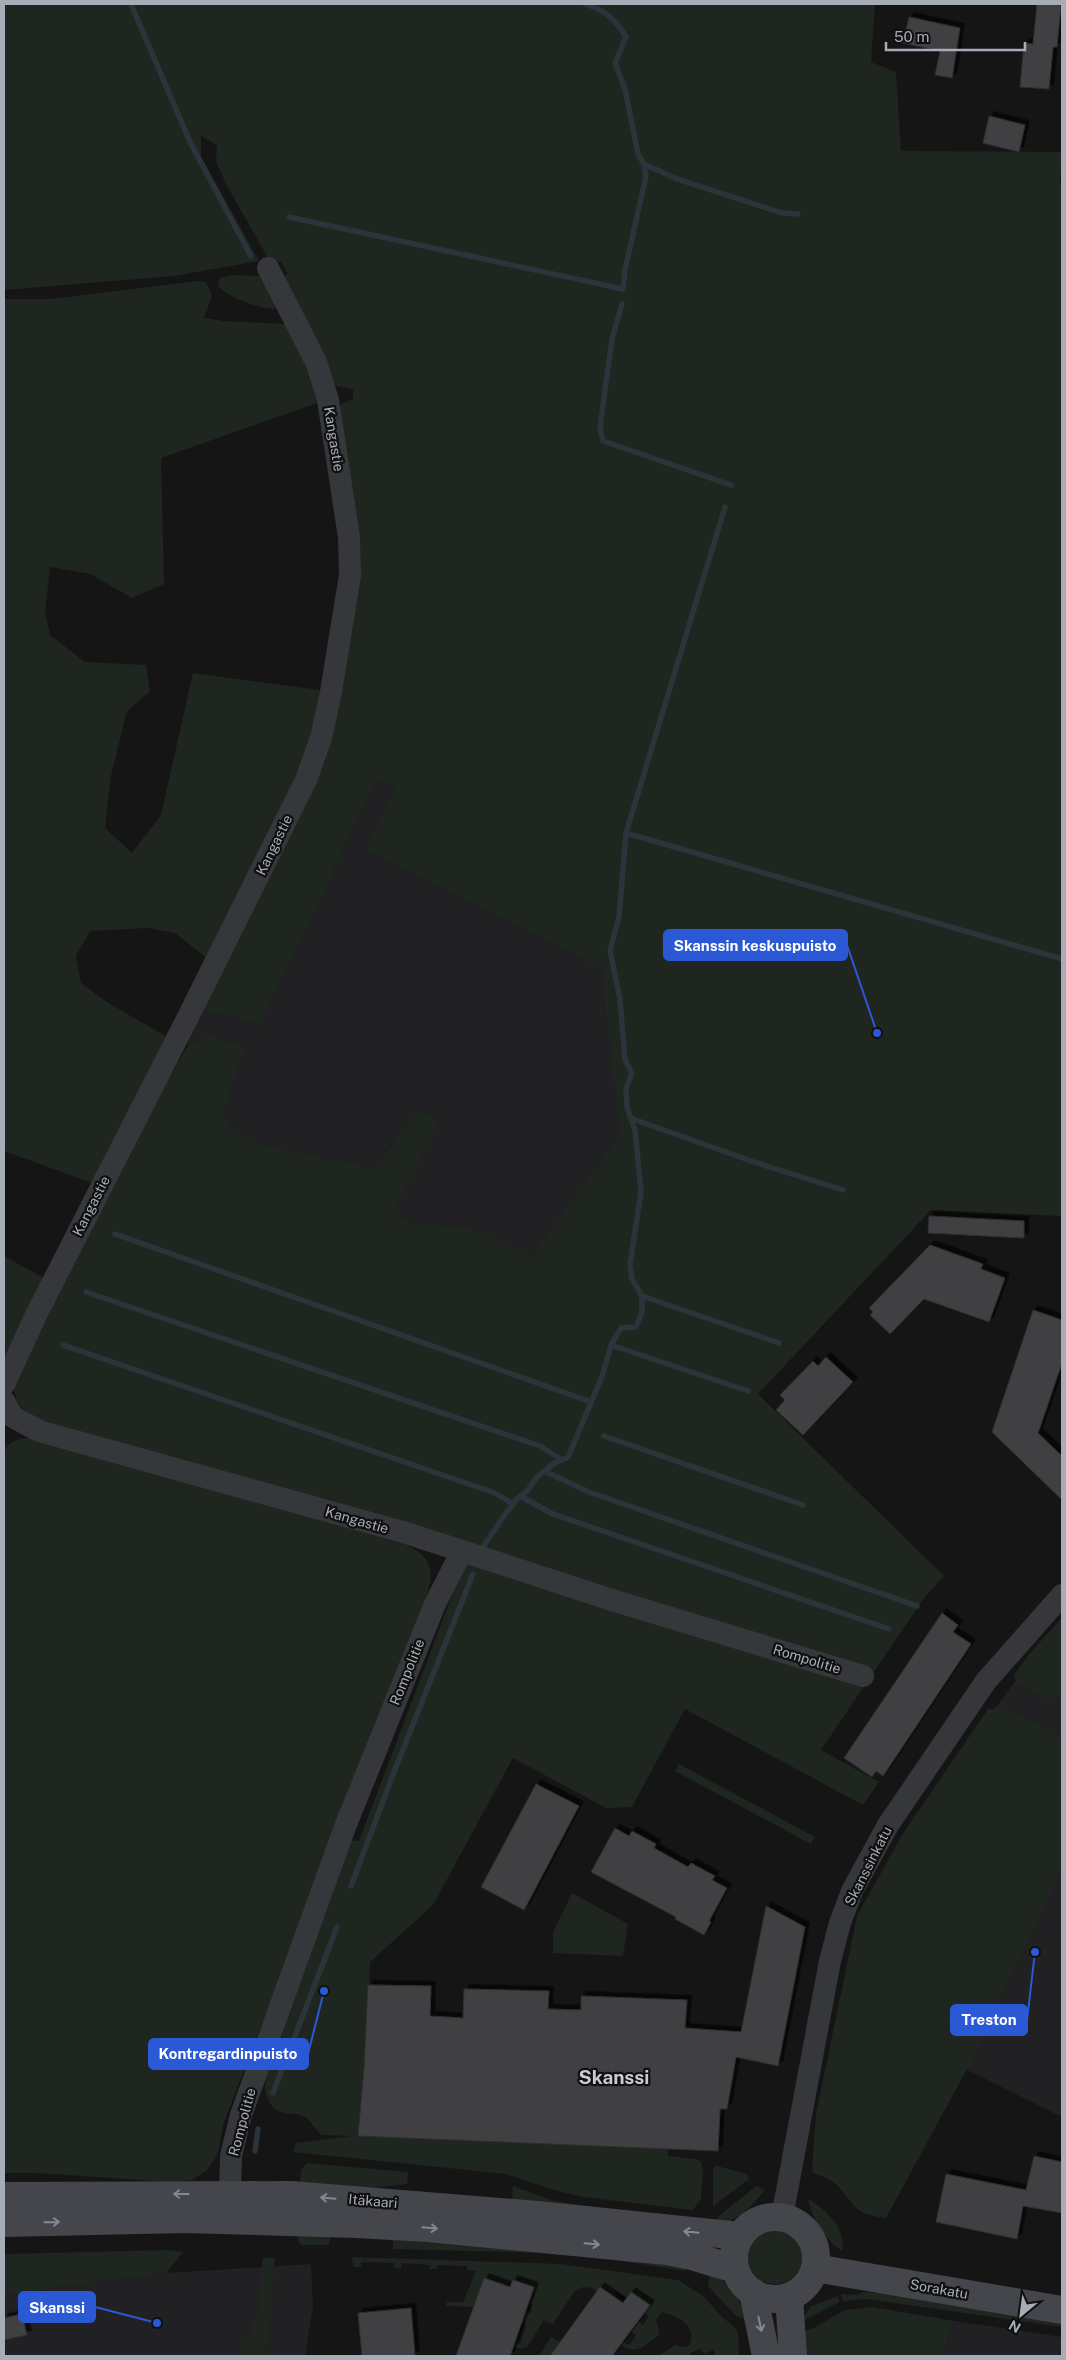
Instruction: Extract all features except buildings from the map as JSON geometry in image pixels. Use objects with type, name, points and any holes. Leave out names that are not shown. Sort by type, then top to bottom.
[{"type":"street","name":"Kangastie","points":[[4,1385],[34,1317],[183,1028],[306,780],[321,738],[332,692],[350,575],[349,537],[328,400],[316,362],[268,268]]},
{"type":"street","name":"Kangastie","points":[[4,1401],[5,1407],[13,1417],[39,1431],[394,1530],[462,1551]]},
{"type":"street","name":"Rompolitie","points":[[230,2194],[231,2156],[244,2106],[345,1827],[434,1604],[462,1551],[863,1676]]},
{"type":"street","name":"Skanssinkatu","points":[[782,2217],[830,1961],[840,1923],[852,1891],[888,1826],[966,1708],[986,1681],[1062,1595]]},
{"type":"street","points":[[214,2220],[230,2194],[248,2220]]},
{"type":"street","name":"Itäkaari","points":[[4,2196],[291,2195],[429,2206],[740,2236]]},
{"type":"street","points":[[782,2217],[796,2222],[809,2234],[816,2250],[815,2268],[806,2286],[789,2297],[771,2299],[753,2292],[742,2282],[735,2269],[734,2252],[740,2236],[753,2223],[762,2219],[782,2217]]},
{"type":"street","name":"Itäkaari","points":[[4,2222],[248,2220],[428,2228],[667,2251],[692,2256],[735,2269]]},
{"type":"street","name":"Sorakatu","points":[[815,2268],[1062,2310]]},
{"type":"street","points":[[753,2292],[766,2356]]},
{"type":"street","points":[[789,2297],[793,2356]]},
{"type":"shaded area","points":[[4,4],[875,4],[871,62],[896,72],[901,151],[1062,152],[1060,184],[1062,185],[1062,1216],[931,1210],[758,1394],[944,1576],[924,1598],[821,1750],[879,1782],[863,1805],[685,1709],[632,1807],[606,1808],[513,1758],[433,1905],[370,1962],[363,2136],[668,2148],[668,2156],[696,2159],[701,2162],[703,2170],[701,2199],[693,2210],[583,2197],[554,2190],[506,2174],[293,2152],[296,2143],[351,2136],[321,2135],[305,2117],[277,2110],[267,2098],[266,2079],[283,2031],[283,2008],[277,1985],[224,2122],[217,2156],[206,2171],[192,2180],[170,2182],[37,2173],[4,2173],[4,1451],[7,1447],[17,1440],[35,1438],[405,1544],[425,1558],[430,1570],[427,1595],[334,1839],[359,1841],[457,1582],[457,1544],[45,1423],[30,1415],[17,1400],[13,1376],[123,1156],[186,1049],[208,1035],[244,1048],[224,1112],[230,1130],[259,1144],[373,1167],[419,1110],[439,1123],[393,1214],[408,1221],[476,1229],[531,1257],[620,1135],[605,1011],[602,969],[367,849],[396,786],[376,782],[261,1025],[201,1009],[346,651],[338,411],[342,404],[353,398],[353,389],[333,385],[283,285],[285,275],[288,274],[281,262],[268,258],[226,184],[216,161],[217,145],[201,136],[201,157],[259,261],[174,276],[4,290]]},
{"type":"shaded area","points":[[234,275],[262,276],[279,303],[274,309],[261,307],[244,302],[218,286],[219,278]]},
{"type":"shaded area","points":[[198,281],[206,282],[212,296],[204,318],[223,321],[284,324],[300,348],[317,403],[161,458],[164,584],[132,598],[90,574],[50,567],[45,612],[50,635],[85,662],[146,665],[150,691],[127,711],[111,776],[105,828],[132,853],[161,815],[193,673],[327,691],[314,743],[209,960],[175,933],[148,928],[90,931],[76,956],[81,983],[108,1003],[166,1036],[92,1183],[4,1151],[4,299],[51,299]]},
{"type":"shaded area","points":[[376,782],[453,798],[594,850],[605,1011],[628,1194],[566,1288],[476,1229],[408,1221],[393,1214],[395,1139],[373,1167],[259,1144],[230,1130],[224,1112],[243,1048],[186,1049],[201,1009],[261,1025]]},
{"type":"shaded area","points":[[4,1256],[44,1278],[4,1363]]},
{"type":"shaded area","points":[[1062,1618],[1062,1701],[1055,1696],[1049,1702],[1016,1681],[1014,1675],[1030,1653]]},
{"type":"shaded area","points":[[1022,1672],[1062,1701],[1062,1753],[996,1707]]},
{"type":"shaded area","points":[[996,1707],[1021,1715],[1062,1741],[1062,1869],[967,2069],[886,2218],[875,2216],[861,2212],[835,2183],[812,2172],[816,2114],[857,1916],[902,1835],[988,1709]]},
{"type":"shaded area","points":[[679,1764],[815,1837],[811,1844],[675,1771]]},
{"type":"shaded area","points":[[1062,1840],[1062,2117],[953,2063]]},
{"type":"shaded area","points":[[572,1893],[628,1924],[623,1956],[553,1953],[553,1932]]},
{"type":"shaded area","points":[[307,2163],[408,2172],[407,2184],[373,2188],[300,2185],[301,2170]]},
{"type":"shaded area","points":[[717,2166],[747,2174],[749,2179],[713,2206],[713,2171],[714,2167]]},
{"type":"shaded area","points":[[513,2186],[554,2201],[592,2207],[552,2210],[512,2199]]},
{"type":"shaded area","points":[[756,2186],[765,2190],[755,2202],[734,2219],[720,2224],[717,2220],[719,2216]]},
{"type":"shaded area","points":[[808,2199],[822,2208],[834,2220],[841,2235],[842,2251],[820,2228]]},
{"type":"shaded area","points":[[775,2230],[785,2232],[794,2238],[800,2247],[802,2257],[800,2267],[794,2276],[785,2282],[775,2284],[765,2282],[756,2276],[750,2267],[748,2257],[750,2247],[756,2238],[765,2232]]},
{"type":"shaded area","points":[[298,2231],[330,2235],[329,2245],[301,2245],[298,2240]]},
{"type":"shaded area","points":[[434,2235],[687,2261],[686,2271],[610,2259],[543,2253],[393,2249],[393,2240]]},
{"type":"shaded area","points":[[169,2250],[183,2252],[166,2273],[4,2295],[4,2254]]},
{"type":"shaded area","points":[[352,2257],[561,2264],[678,2280],[703,2296],[734,2327],[738,2332],[739,2356],[716,2356],[713,2350],[704,2354],[701,2349],[690,2353],[691,2356],[658,2356],[676,2345],[689,2346],[691,2339],[691,2333],[685,2323],[674,2316],[662,2312],[656,2320],[660,2334],[646,2345],[637,2349],[627,2348],[621,2345],[623,2342],[629,2345],[636,2335],[631,2331],[638,2321],[643,2325],[649,2316],[644,2312],[649,2305],[631,2292],[626,2298],[618,2292],[615,2297],[600,2287],[597,2292],[592,2288],[583,2287],[574,2292],[553,2324],[544,2320],[528,2346],[522,2349],[513,2347],[514,2342],[520,2344],[526,2325],[521,2322],[525,2312],[530,2314],[533,2304],[529,2302],[533,2287],[513,2280],[510,2287],[484,2278],[473,2307],[446,2306],[447,2302],[463,2302],[476,2271],[467,2270],[467,2266],[438,2265],[437,2269],[430,2269],[430,2265],[402,2263],[401,2268],[394,2268],[394,2263],[361,2262],[361,2267],[353,2267]]},
{"type":"shaded area","points":[[263,2258],[275,2258],[269,2339],[262,2356],[235,2356],[250,2334],[254,2322]]},
{"type":"shaded area","points":[[311,2264],[313,2306],[305,2356],[4,2356],[4,2295],[166,2273]]},
{"type":"shaded area","points":[[710,2274],[723,2281],[734,2292],[745,2313],[746,2320],[736,2316],[708,2286]]},
{"type":"shaded area","points":[[863,2292],[882,2293],[1062,2322],[1062,2327],[867,2299],[843,2301],[841,2294],[857,2295]]},
{"type":"shaded area","points":[[838,2296],[839,2302],[801,2322],[811,2306]]},
{"type":"shaded area","points":[[872,2307],[955,2321],[941,2356],[798,2356],[798,2332],[812,2329],[845,2310]]},
{"type":"shaded area","points":[[955,2321],[1062,2337],[1062,2356],[941,2356]]},
{"type":"shaded area","points":[[551,2337],[560,2342],[552,2354],[555,2356],[539,2356]]},
{"type":"waterway","points":[[131,4],[191,144],[251,256]]},
{"type":"waterway","points":[[289,217],[623,289],[625,270],[646,176],[644,164],[638,154],[625,89],[615,63],[626,37],[609,16],[585,4]]},
{"type":"waterway","points":[[644,164],[677,179],[782,213],[798,214]]},
{"type":"waterway","points":[[622,304],[612,339],[600,427],[603,441],[731,485]]},
{"type":"waterway","points":[[483,1547],[506,1513],[517,1499],[529,1489],[536,1478],[553,1464],[568,1457],[602,1377],[611,1345],[621,1328],[636,1327],[642,1312],[642,1296],[632,1279],[630,1264],[641,1192],[635,1130],[627,1107],[626,1088],[632,1073],[625,1060],[620,999],[610,951],[619,917],[626,833],[725,507]]},
{"type":"waterway","points":[[626,833],[1062,959]]},
{"type":"waterway","points":[[630,1118],[754,1162],[843,1190]]},
{"type":"waterway","points":[[115,1234],[591,1402]]},
{"type":"waterway","points":[[86,1292],[540,1446],[562,1460]]},
{"type":"waterway","points":[[642,1296],[779,1343]]},
{"type":"waterway","points":[[63,1345],[495,1493],[513,1504]]},
{"type":"waterway","points":[[611,1345],[748,1391]]},
{"type":"waterway","points":[[604,1436],[803,1505]]},
{"type":"waterway","points":[[544,1471],[589,1492],[917,1606]]},
{"type":"waterway","points":[[520,1496],[553,1514],[889,1629]]},
{"type":"waterway","points":[[351,1886],[473,1574]]},
{"type":"waterway","points":[[273,2093],[337,1927]]},
{"type":"waterway","points":[[255,2151],[258,2129]]},
{"type":"place","name":"Skanssin keskuspuisto","points":[[877,1033]]},
{"type":"place","name":"Treston","points":[[1035,1952]]},
{"type":"place","name":"Kontregardinpuisto","points":[[324,1991]]},
{"type":"place","name":"Skanssi","points":[[157,2323]]},
{"type":"district","name":"Skanssi","points":[[614,2077]]}]
